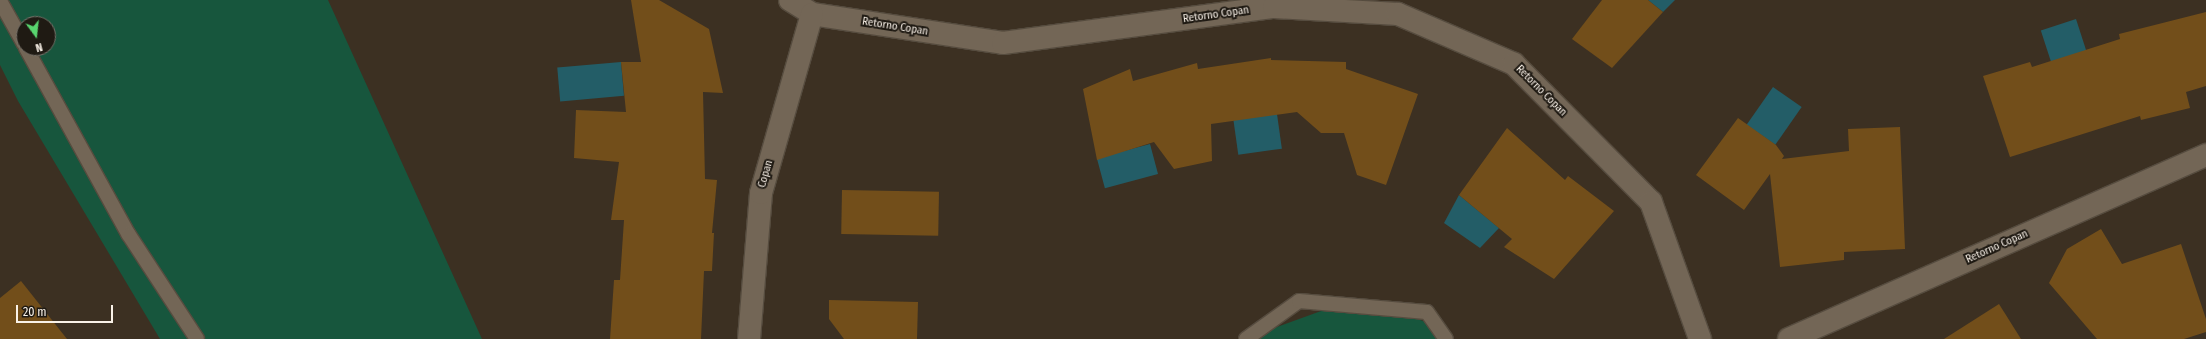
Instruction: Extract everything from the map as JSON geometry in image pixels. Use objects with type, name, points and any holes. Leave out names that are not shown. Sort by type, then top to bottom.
[{"type":"street","name":"Retorno Copan","points":[[790,0],[812,14],[1003,43],[1274,7],[1399,7],[1514,64],[1651,202],[1700,339]]},
{"type":"street","name":"Copan","points":[[749,339],[761,193],[812,14]]},
{"type":"street","name":"Retorno Copan","points":[[1789,339],[2206,156]]},
{"type":"lane","points":[[0,1],[16,30]]},
{"type":"lane","points":[[30,56],[129,235],[198,339]]},
{"type":"lane","points":[[1246,339],[1299,301],[1427,312],[1446,339]]},
{"type":"green space","points":[[0,0],[328,0],[482,339],[160,339],[18,101],[0,65]]},
{"type":"green space","points":[[1357,298],[1443,328],[1446,339],[1244,339]]},
{"type":"water","points":[[1648,0],[1675,0],[1663,12]]},
{"type":"water","points":[[2076,19],[2086,50],[2051,62],[2041,30]]},
{"type":"water","points":[[621,62],[624,96],[560,101],[557,68]]},
{"type":"water","points":[[1773,87],[1802,107],[1775,145],[1747,125]]},
{"type":"water","points":[[1277,114],[1282,149],[1238,155],[1233,120]]},
{"type":"water","points":[[1150,144],[1158,174],[1105,188],[1097,158]]},
{"type":"water","points":[[1459,195],[1499,228],[1480,248],[1444,223]]},
{"type":"building","points":[[631,0],[659,0],[709,29],[723,93],[703,92],[705,179],[717,180],[712,233],[714,233],[712,271],[704,271],[701,339],[610,339],[614,280],[620,280],[624,220],[611,220],[619,162],[574,158],[576,110],[626,112],[621,62],[641,62]]},
{"type":"building","points":[[1602,0],[1648,0],[1663,12],[1612,68],[1572,39]]},
{"type":"building","points":[[2206,12],[2206,86],[2186,92],[2190,108],[2141,120],[2140,116],[2010,157],[1983,76],[2030,62],[2032,67],[2120,39],[2119,34]]},
{"type":"building","points":[[1271,58],[1271,60],[1346,62],[1346,69],[1418,94],[1386,185],[1357,175],[1344,133],[1321,133],[1297,112],[1211,124],[1212,161],[1174,169],[1154,142],[1097,160],[1083,89],[1130,69],[1133,81],[1197,63],[1198,69]]},
{"type":"building","points":[[1738,118],[1776,145],[1784,156],[1782,159],[1849,151],[1848,129],[1900,127],[1905,249],[1844,252],[1844,260],[1780,267],[1770,174],[1744,210],[1696,175]]},
{"type":"building","points":[[1507,128],[1565,180],[1568,176],[1614,211],[1554,279],[1504,247],[1512,239],[1459,195]]},
{"type":"building","points":[[842,190],[939,192],[938,236],[841,234]]},
{"type":"building","points":[[2101,229],[2122,264],[2181,244],[2206,319],[2206,332],[2184,339],[2097,339],[2049,283],[2067,249]]},
{"type":"building","points":[[21,281],[67,339],[0,339],[0,298]]},
{"type":"building","points":[[829,300],[918,302],[917,339],[844,339],[829,319]]},
{"type":"building","points":[[1999,304],[2021,339],[1944,339]]}]
